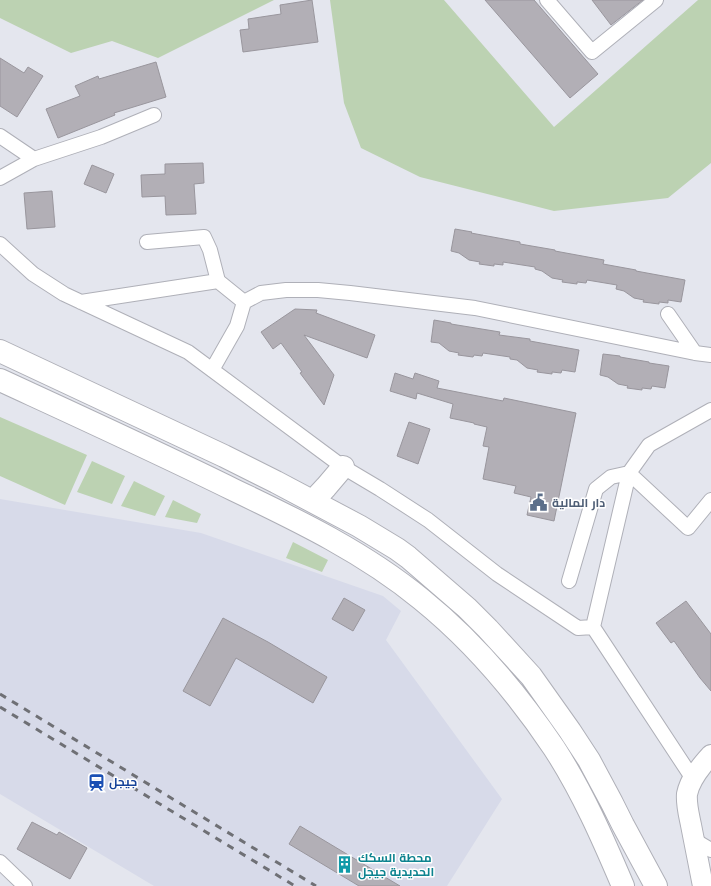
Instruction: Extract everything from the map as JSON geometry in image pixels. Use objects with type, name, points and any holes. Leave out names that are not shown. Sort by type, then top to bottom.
[{"type":"highway","points":[[0,351],[224,456],[313,501],[383,540],[408,557],[467,608],[531,676],[547,697],[589,760],[656,886]]},
{"type":"highway","points":[[0,380],[194,470],[297,520],[331,539],[400,582],[458,632],[479,653],[515,695],[560,758],[602,837],[623,886]]},
{"type":"highway","points":[[313,501],[343,467]]},
{"type":"main road","points":[[703,886],[687,794],[693,779],[701,766],[711,755]]},
{"type":"street","points":[[547,0],[592,52],[656,0]]},
{"type":"street","points":[[0,178],[34,159],[101,137],[154,115]]},
{"type":"street","points":[[0,136],[34,159]]},
{"type":"street","points":[[147,242],[204,236],[210,250],[218,281],[244,302]]},
{"type":"street","points":[[0,244],[33,274],[64,294],[188,352],[343,467],[428,520],[497,574],[578,628],[593,627]]},
{"type":"street","points":[[81,302],[218,281]]},
{"type":"street","points":[[212,370],[237,326],[244,302],[261,293],[286,290],[318,290],[350,293],[475,308],[695,353],[711,354]]},
{"type":"street","points":[[668,314],[695,353]]},
{"type":"street","points":[[693,779],[593,627],[629,473],[650,445],[711,410]]},
{"type":"street","points":[[629,473],[688,528],[711,500]]},
{"type":"street","points":[[569,581],[596,489],[611,477],[629,473]]},
{"type":"street","points":[[694,840],[711,850]]},
{"type":"street","points":[[0,862],[25,886]]},
{"type":"shaded area","points":[[0,499],[201,533],[383,596],[401,611],[386,640],[502,799],[447,886],[154,886],[0,794]]},
{"type":"green space","points":[[0,0],[274,0],[158,58],[112,41],[71,53],[0,18]]},
{"type":"green space","points":[[330,0],[444,0],[554,127],[698,0],[711,0],[711,163],[668,198],[554,211],[420,177],[361,148],[344,103]]},
{"type":"green space","points":[[0,417],[87,455],[65,505],[0,476]]},
{"type":"green space","points":[[92,461],[125,476],[112,504],[77,492]]},
{"type":"green space","points":[[134,481],[165,496],[155,516],[121,506]]},
{"type":"green space","points":[[173,500],[201,514],[197,523],[165,517]]},
{"type":"green space","points":[[293,542],[328,560],[322,572],[286,558]]},
{"type":"building","points":[[312,0],[318,42],[243,52],[240,30],[249,29],[248,19],[281,14],[280,5]]},
{"type":"building","points":[[485,0],[534,0],[598,74],[570,98]]},
{"type":"building","points":[[592,0],[643,0],[611,25]]},
{"type":"building","points":[[0,58],[24,73],[28,67],[43,76],[17,117],[0,106]]},
{"type":"building","points":[[156,62],[166,97],[114,113],[115,115],[58,138],[46,109],[80,96],[75,86],[98,76],[99,79]]},
{"type":"building","points":[[203,163],[204,183],[194,184],[196,214],[166,215],[165,196],[142,197],[141,175],[165,174],[165,164]]},
{"type":"building","points":[[92,165],[114,174],[106,193],[84,184]]},
{"type":"building","points":[[52,191],[55,227],[27,229],[24,193]]},
{"type":"building","points":[[455,229],[520,242],[520,244],[604,260],[603,264],[685,280],[681,302],[668,300],[668,303],[659,302],[659,304],[643,302],[644,300],[634,298],[624,291],[616,289],[617,285],[587,280],[586,283],[577,282],[577,284],[562,282],[563,280],[552,278],[542,271],[535,269],[535,267],[503,262],[503,265],[494,264],[494,266],[479,264],[480,262],[469,260],[459,253],[451,251]]},
{"type":"building","points":[[295,309],[317,310],[316,313],[375,335],[367,358],[304,335],[334,375],[324,405],[300,373],[302,372],[281,343],[273,349],[261,332]]},
{"type":"building","points":[[434,320],[500,332],[499,335],[530,339],[530,341],[579,350],[575,372],[562,370],[561,373],[552,372],[552,374],[537,372],[538,370],[527,368],[517,360],[510,359],[510,357],[483,353],[482,356],[474,355],[473,357],[458,355],[459,353],[449,351],[439,343],[431,342]]},
{"type":"building","points":[[603,354],[669,366],[665,388],[652,386],[651,389],[642,388],[642,390],[627,388],[628,386],[618,384],[608,377],[600,375]]},
{"type":"building","points":[[395,373],[413,379],[415,373],[439,381],[437,388],[503,401],[504,398],[576,413],[554,521],[527,515],[531,497],[514,493],[516,486],[483,479],[489,447],[483,446],[487,427],[450,418],[453,404],[417,393],[416,399],[390,391]]},
{"type":"building","points":[[409,422],[430,429],[418,464],[397,456]]},
{"type":"building","points":[[344,598],[365,610],[353,631],[332,619]]},
{"type":"building","points":[[686,601],[711,634],[711,691],[674,641],[671,643],[656,623]]},
{"type":"building","points":[[223,618],[268,642],[327,677],[313,703],[236,658],[210,706],[183,691]]},
{"type":"building","points":[[32,822],[57,835],[59,832],[87,848],[70,879],[17,849]]},
{"type":"building","name":"محطة السكك الحديدية جيجل","points":[[300,826],[400,886],[359,886],[289,844]]},
{"type":"railway","points":[[0,694],[316,886]]},
{"type":"railway","points":[[0,707],[295,886]]},
{"type":"place","name":"دار المالية","points":[[539,503]]},
{"type":"place","name":"جيجل","points":[[96,782]]},
{"type":"place","name":"محطة السكك الحديدية جيجل","points":[[345,865]]}]
